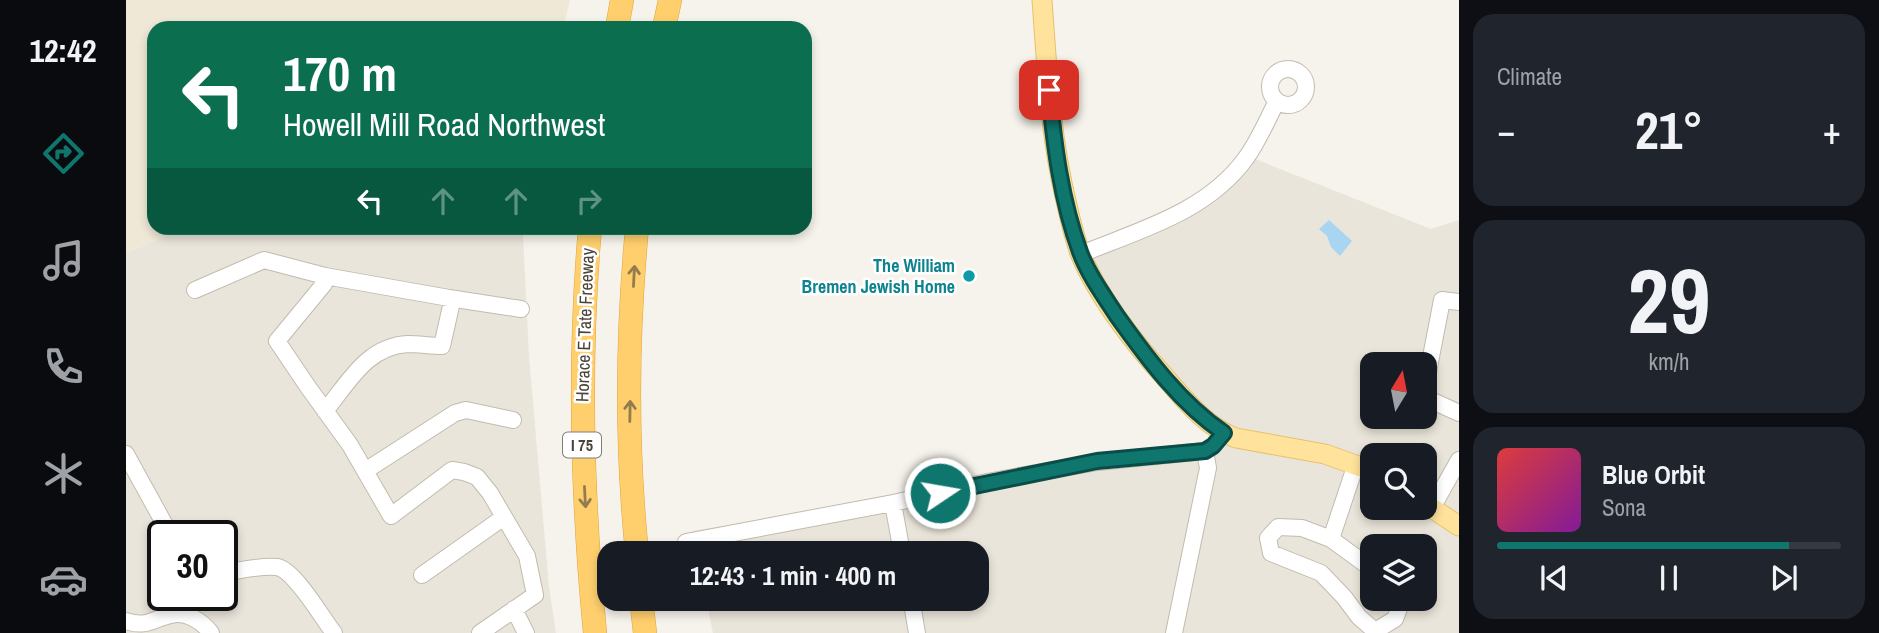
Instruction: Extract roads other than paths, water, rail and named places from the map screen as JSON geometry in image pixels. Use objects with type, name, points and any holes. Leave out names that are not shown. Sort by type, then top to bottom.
[{"type":"highway","points":[[618,21],[622,0]]},
{"type":"highway","points":[[666,21],[670,0]]},
{"type":"highway","name":"Horace E Tate Freeway","points":[[590,235],[583,332],[582,432],[595,633]]},
{"type":"highway","points":[[636,541],[630,425],[631,324],[637,235]]},
{"type":"highway","points":[[642,611],[645,633]]},
{"type":"main road","points":[[1042,0],[1055,145],[1062,184],[1081,254],[1108,302],[1144,354],[1210,424],[1236,438],[1325,454],[1360,467]]},
{"type":"main road","points":[[1437,511],[1459,526]]},
{"type":"street","points":[[1081,254],[1181,213],[1214,193],[1246,159],[1277,101]]},
{"type":"street","points":[[195,290],[264,260],[325,276],[521,309]]},
{"type":"street","points":[[325,276],[324,284],[277,341],[350,445],[391,516],[452,470],[464,472],[477,477],[490,493],[527,556],[535,595],[480,633]]},
{"type":"street","points":[[326,411],[368,358],[384,349],[407,344],[442,346],[452,306],[449,298]]},
{"type":"street","points":[[1432,352],[1442,300],[1459,302]]},
{"type":"street","points":[[1437,402],[1459,413]]},
{"type":"street","points":[[365,471],[455,413],[466,410],[513,420]]},
{"type":"street","points":[[691,541],[1097,461],[1205,451],[1224,433]]},
{"type":"street","points":[[1174,633],[1208,468],[1205,451]]},
{"type":"street","points":[[126,454],[162,520]]},
{"type":"street","points":[[1437,492],[1459,460]]},
{"type":"street","points":[[1331,539],[1360,477]]},
{"type":"street","points":[[893,503],[900,541]]},
{"type":"street","points":[[422,575],[504,517]]},
{"type":"street","points":[[1360,560],[1331,539],[1302,528],[1278,527],[1268,538],[1271,553],[1321,573],[1359,617],[1375,631],[1395,619],[1398,611]]},
{"type":"street","points":[[238,571],[275,567],[286,570],[334,633]]},
{"type":"street","points":[[514,609],[527,633]]},
{"type":"street","points":[[913,611],[916,633]]},
{"type":"street","points":[[126,621],[141,625],[172,614],[188,615],[206,626],[211,633]]},
{"type":"water","points":[[1329,220],[1352,241],[1340,256],[1319,229]]},
{"type":"place","name":"The William Bremen Jewish Home","points":[[969,276]]}]
